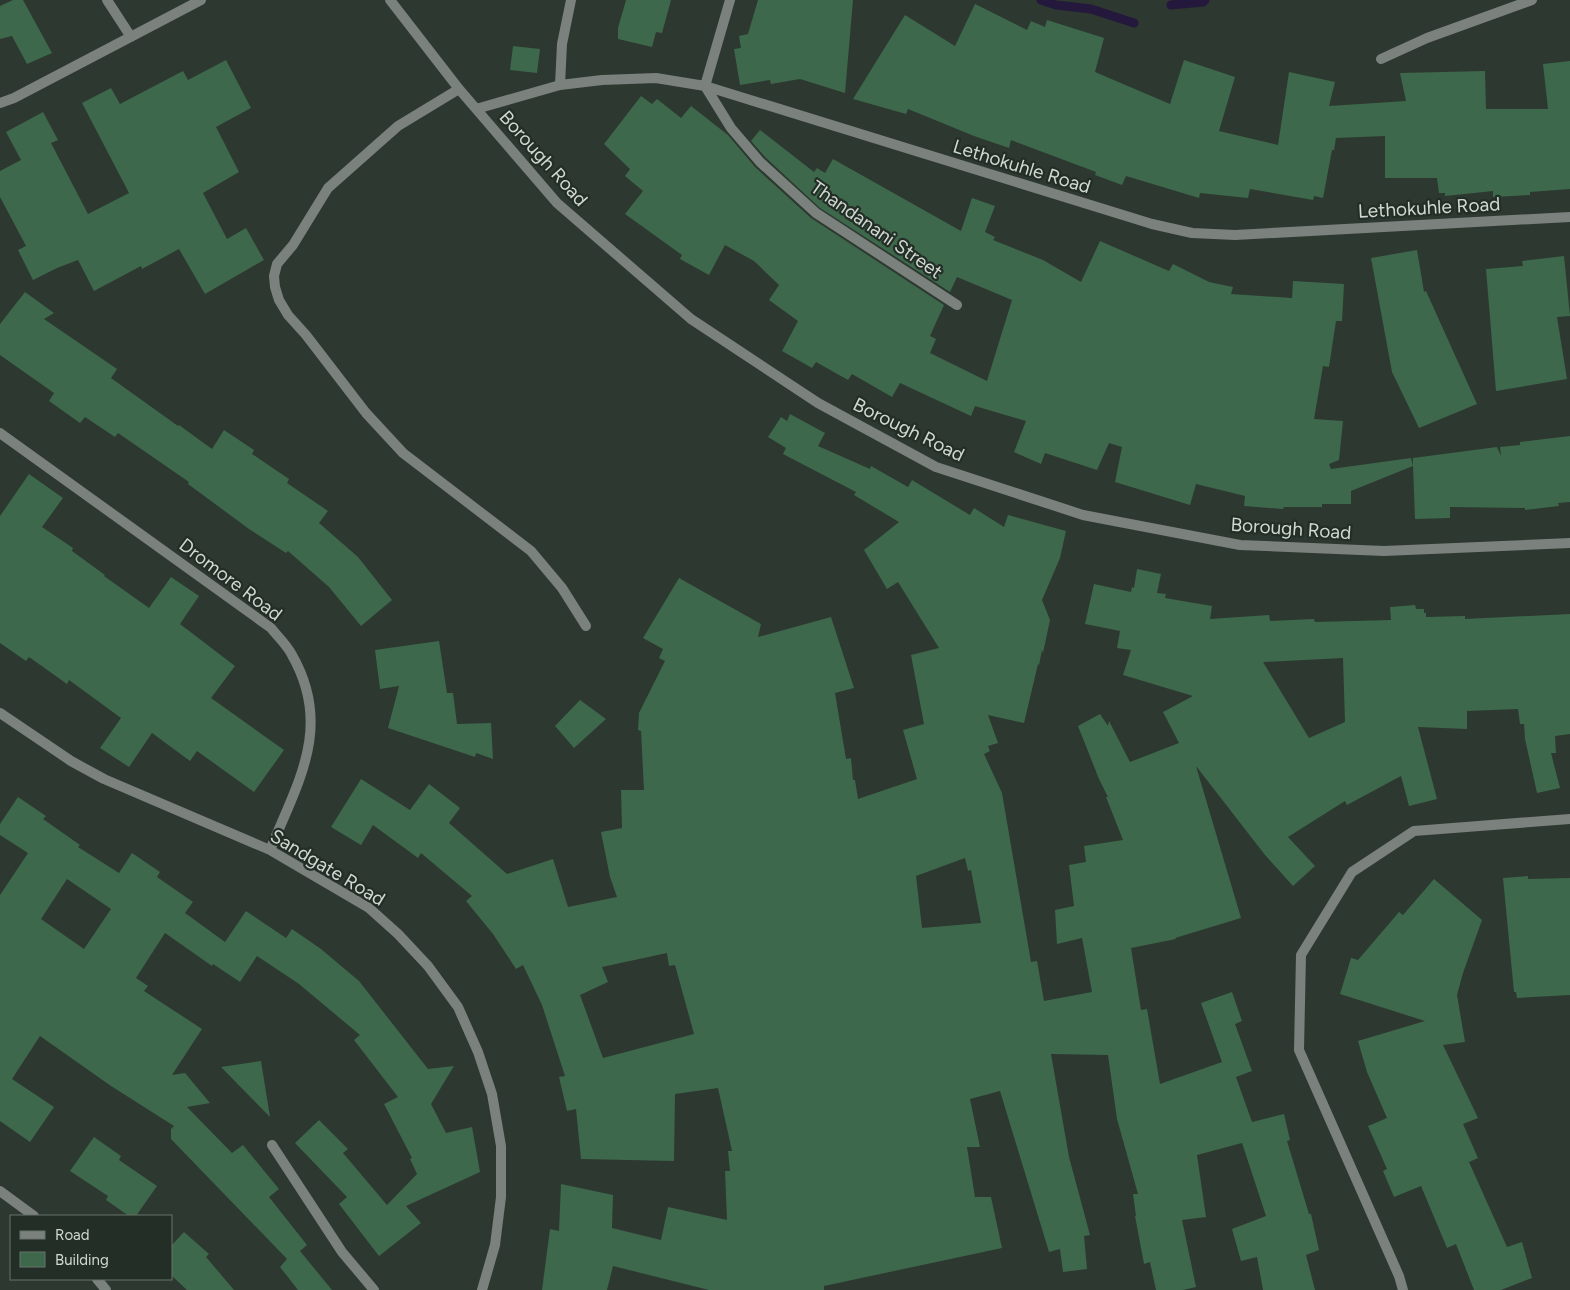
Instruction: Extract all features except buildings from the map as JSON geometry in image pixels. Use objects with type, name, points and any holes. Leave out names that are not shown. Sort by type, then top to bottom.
[{"type":"street","points":[[107,0],[130,37]]},
{"type":"street","points":[[0,103],[14,98],[200,0]]},
{"type":"street","name":"Borough Road","points":[[390,0],[459,89],[557,203],[691,319],[818,403],[936,467],[1083,515],[1240,545],[1384,551],[1570,543]]},
{"type":"street","points":[[560,85],[562,44],[571,0]]},
{"type":"street","points":[[706,86],[730,0]]},
{"type":"street","points":[[1381,59],[1427,38],[1532,0]]},
{"type":"street","name":"Lethokuhle Road","points":[[476,109],[560,85],[602,80],[656,78],[706,86],[1152,224],[1192,233],[1236,235],[1570,217]]},
{"type":"street","name":"Thandanani Street","points":[[706,86],[731,128],[754,156],[816,213],[957,305]]},
{"type":"street","points":[[459,89],[398,126],[328,188],[293,245],[278,264],[274,276],[275,287],[279,300],[288,315],[306,335],[366,414],[403,453],[531,552],[562,588],[586,626]]},
{"type":"street","name":"Dromore Road","points":[[0,433],[271,628],[292,654],[304,681],[311,706],[311,734],[305,766],[270,850]]},
{"type":"street","name":"Sandgate Road","points":[[0,713],[71,761],[104,779],[270,850],[370,908],[428,966],[458,1007],[478,1052],[492,1094],[501,1146],[500,1206],[495,1245],[482,1290]]},
{"type":"street","points":[[1403,1290],[1399,1276],[1299,1050],[1301,955],[1352,872],[1414,831],[1570,819]]},
{"type":"street","points":[[272,1145],[342,1252],[374,1290]]},
{"type":"street","points":[[0,1191],[33,1215]]},
{"type":"street","points":[[98,1280],[106,1290]]},
{"type":"waterway","points":[[1041,0],[1056,5],[1091,9],[1134,23]]},
{"type":"waterway","points":[[1171,5],[1203,2],[1205,0]]}]
